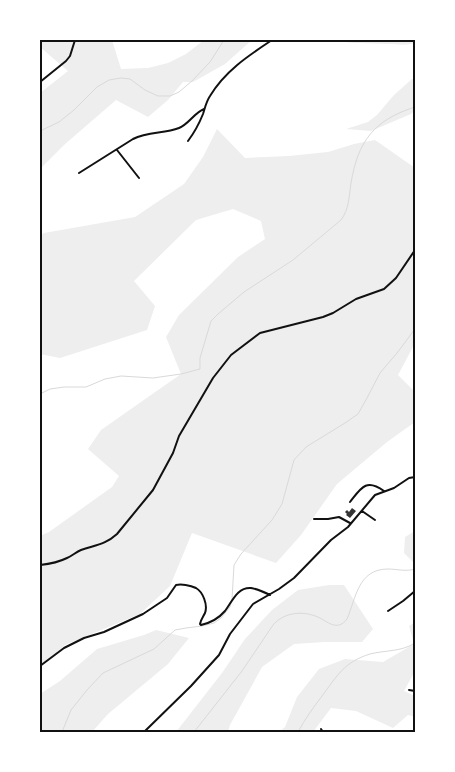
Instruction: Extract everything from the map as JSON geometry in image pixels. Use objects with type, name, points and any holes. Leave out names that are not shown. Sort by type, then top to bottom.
[{"type":"street","points":[[40,82],[66,61],[70,56],[75,40]]},
{"type":"street","points":[[188,141],[193,135],[209,97],[226,74],[272,40]]},
{"type":"street","points":[[79,173],[133,139],[142,135],[179,128],[204,109]]},
{"type":"street","points":[[117,150],[139,178]]},
{"type":"street","points":[[40,565],[59,561],[79,551],[99,546],[117,534],[153,490],[173,453],[179,436],[212,378],[239,348],[260,333],[323,317],[356,299],[384,289],[396,278],[415,250]]},
{"type":"street","points":[[144,732],[191,686],[219,655],[230,634],[253,604],[280,589],[294,578],[331,540],[350,524],[374,496],[394,488],[409,478],[415,477]]},
{"type":"street","points":[[350,502],[366,485],[372,485],[384,492]]},
{"type":"street","points":[[362,511],[375,520]]},
{"type":"street","points":[[314,519],[340,517],[350,524]]},
{"type":"street","points":[[40,666],[64,648],[143,614],[167,598],[176,585],[181,584],[196,588],[201,594],[206,607],[205,614],[200,622],[201,625],[212,622],[224,613],[235,596],[243,590],[249,588],[270,595]]},
{"type":"street","points":[[388,611],[415,591]]},
{"type":"street","points":[[409,690],[415,691]]},
{"type":"shaded area","points":[[40,40],[112,40],[121,69],[148,68],[168,63],[186,54],[204,40],[252,40],[225,64],[193,82],[183,82],[168,100],[148,117],[116,100],[64,145],[40,169],[40,93],[68,71],[40,47]]},
{"type":"shaded area","points":[[332,40],[415,40],[415,43],[405,45]]},
{"type":"shaded area","points":[[412,79],[415,79],[415,110],[411,114],[371,131],[346,129],[368,122]]},
{"type":"shaded area","points":[[217,129],[245,158],[328,152],[375,140],[415,168],[415,343],[398,375],[415,392],[415,422],[387,442],[337,484],[301,535],[276,563],[192,533],[170,586],[140,614],[65,645],[40,666],[40,536],[49,532],[112,487],[119,476],[88,449],[101,430],[181,374],[166,337],[179,315],[238,257],[265,239],[261,221],[233,209],[196,220],[134,281],[155,306],[147,330],[60,358],[40,354],[40,236],[44,233],[135,217],[184,184],[203,157]]},
{"type":"shaded area","points":[[415,531],[415,564],[404,553],[405,537]]},
{"type":"shaded area","points":[[329,585],[344,585],[373,629],[362,642],[294,644],[262,667],[228,732],[176,732],[222,673],[245,639],[272,610],[298,590]]},
{"type":"shaded area","points":[[415,622],[415,671],[404,691],[415,696],[415,717],[408,715],[393,728],[356,711],[331,708],[313,732],[279,732],[285,727],[297,697],[319,669],[345,659],[383,662],[414,644],[409,626]]},
{"type":"shaded area","points":[[156,630],[189,638],[168,664],[108,714],[92,732],[40,732],[40,694],[60,681],[97,649]]},
{"type":"building","points":[[352,508],[356,511],[350,518],[345,512],[347,510],[349,512]]},
{"type":"waterway","points":[[40,131],[59,122],[97,87],[109,80],[130,79],[145,90],[158,96],[170,96],[179,92],[210,62],[224,40]]},
{"type":"waterway","points":[[40,394],[50,389],[86,387],[105,379],[121,376],[153,378],[200,369],[200,358],[211,321],[244,292],[293,260],[341,220],[347,207],[358,155],[370,134],[389,118],[415,107]]},
{"type":"waterway","points":[[232,599],[234,565],[241,554],[272,520],[282,504],[294,460],[306,447],[358,414],[380,373],[415,329]]},
{"type":"waterway","points":[[194,732],[242,671],[273,625],[283,617],[301,613],[314,615],[333,625],[340,625],[347,619],[360,586],[370,574],[378,570],[415,569]]},
{"type":"waterway","points":[[62,732],[71,710],[103,673],[154,649],[175,630],[214,623],[221,618],[231,603]]},
{"type":"waterway","points":[[298,732],[332,682],[347,666],[361,657],[399,649],[415,643]]}]
